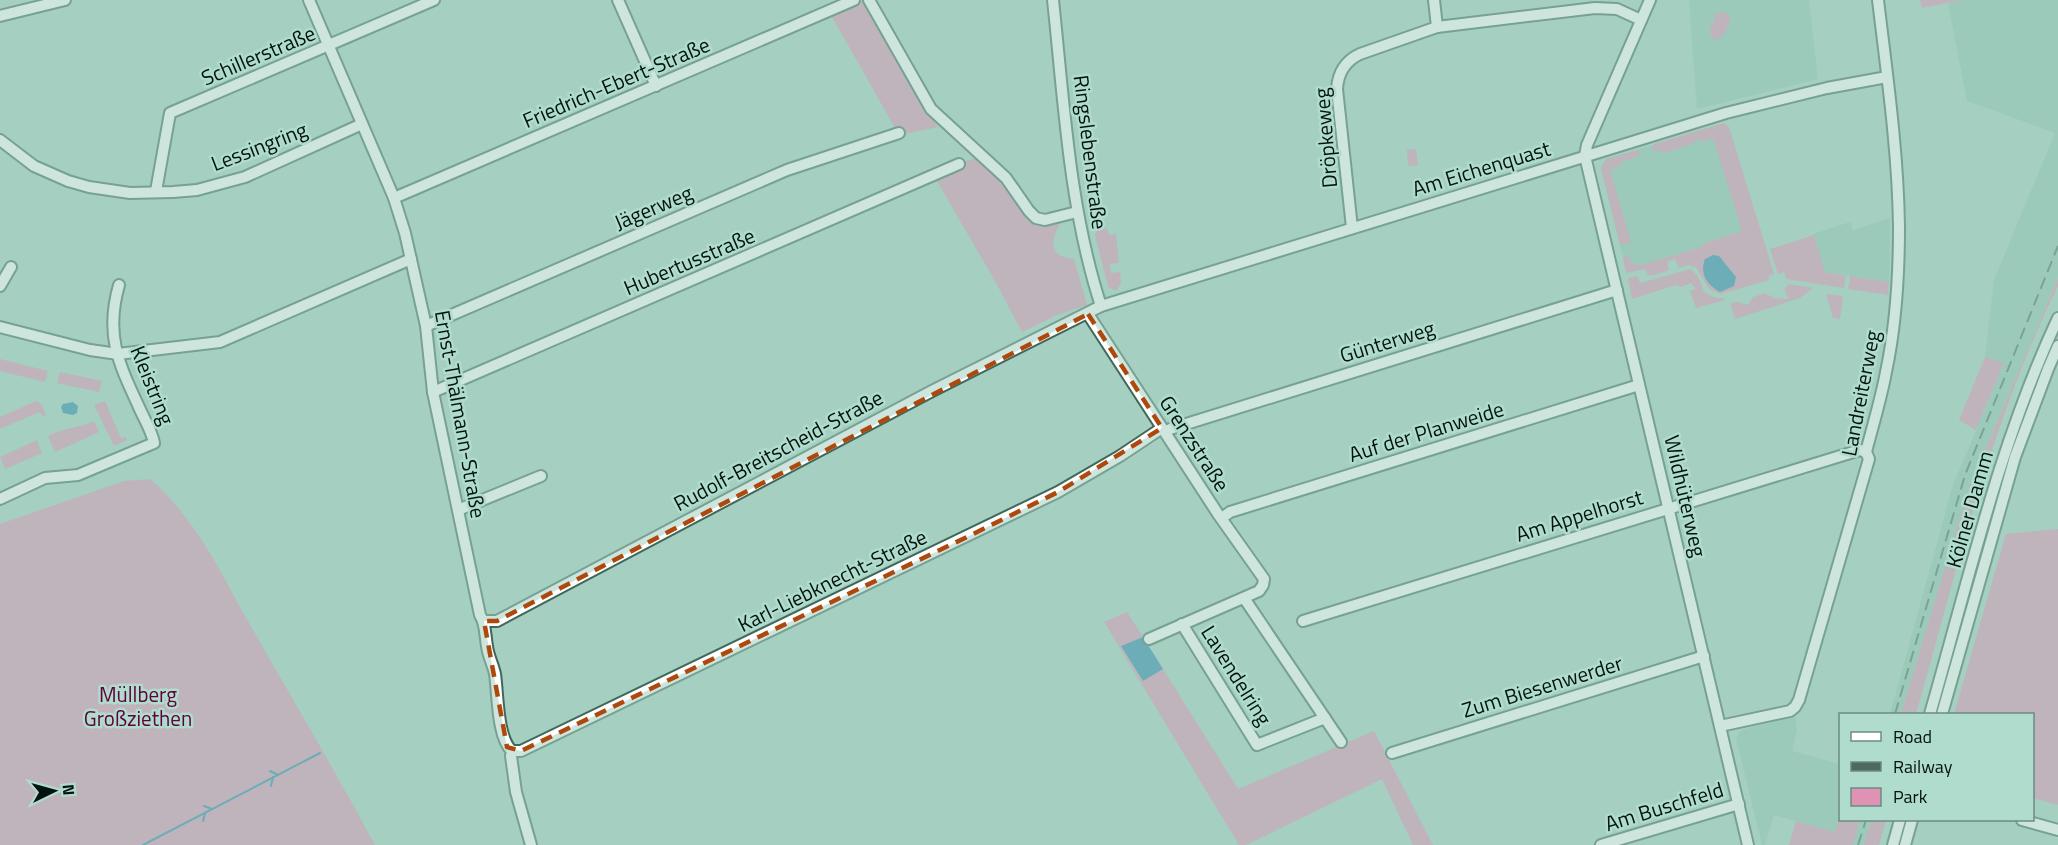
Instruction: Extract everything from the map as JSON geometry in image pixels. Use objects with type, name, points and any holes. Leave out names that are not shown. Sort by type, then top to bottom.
[{"type":"street","points":[[0,16],[49,2],[65,0]]},
{"type":"street","name":"Ernst-Thälmann-Straße","points":[[309,0],[394,198],[411,259],[426,326],[434,392],[480,615],[484,621],[494,671],[500,720],[507,747],[512,751],[516,792],[531,845]]},
{"type":"street","name":"Schillerstraße","points":[[156,191],[170,113],[434,0]]},
{"type":"street","points":[[618,0],[656,86]]},
{"type":"street","name":"Friedrich-Ebert-Straße","points":[[394,198],[854,0]]},
{"type":"street","points":[[868,0],[931,109],[1006,177],[1032,215],[1045,220],[1077,212]]},
{"type":"street","name":"Ringslebenstraße","points":[[1053,0],[1077,212],[1088,263],[1094,311]]},
{"type":"street","points":[[1434,0],[1437,27]]},
{"type":"street","points":[[1585,156],[1587,145],[1650,0]]},
{"type":"street","name":"Landreiterweg","points":[[1720,726],[1782,714],[1795,707],[1799,700],[1869,459],[1866,452],[1888,363],[1899,228],[1897,181],[1878,0]]},
{"type":"street","name":"Dröpkeweg","points":[[1352,228],[1337,89],[1339,76],[1348,61],[1360,54],[1437,27],[1595,8],[1617,9],[1641,20]]},
{"type":"street","name":"Am Eichenquast","points":[[1094,311],[1352,228],[1726,113],[1827,88],[1887,77]]},
{"type":"street","name":"Lessingring","points":[[0,140],[34,166],[68,181],[112,192],[173,192],[197,190],[245,177],[362,124]]},
{"type":"street","name":"Jägerweg","points":[[426,326],[788,170],[899,134]]},
{"type":"street","name":"Wildhüterweg","points":[[1585,156],[1748,845]]},
{"type":"street","name":"Hubertusstraße","points":[[434,392],[959,164]]},
{"type":"street","points":[[0,327],[90,350],[118,354],[220,342],[411,259]]},
{"type":"street","points":[[0,286],[11,267]]},
{"type":"street","name":"Kleistring","points":[[0,499],[45,478],[78,475],[154,443],[122,370],[113,332],[113,307],[119,285]]},
{"type":"street","name":"Günterweg","points":[[1166,429],[1617,291]]},
{"type":"street","name":"Grenzstraße","points":[[1094,311],[1218,514],[1261,575],[1263,585],[1259,591]]},
{"type":"street","name":"Rudolf-Breitscheid-Straße","points":[[484,621],[498,621],[932,391],[1094,311]]},
{"type":"street","name":"Kölner Damm","points":[[1930,713],[2009,443],[2058,318]]},
{"type":"street","name":"Kölner Damm","points":[[1942,713],[2015,457],[2058,346]]},
{"type":"street","name":"Auf der Planweide","points":[[1226,515],[1640,386]]},
{"type":"street","name":"Karl-Liebknecht-Straße","points":[[512,751],[521,751],[1049,496],[1166,429]]},
{"type":"street","name":"Am Appelhorst","points":[[1303,621],[1860,450],[1866,452]]},
{"type":"street","points":[[458,510],[541,476]]},
{"type":"street","name":"Lavendelring","points":[[1149,639],[1259,591]]},
{"type":"street","points":[[1244,598],[1341,742]]},
{"type":"street","name":"Lavendelring","points":[[1182,624],[1257,746],[1325,718]]},
{"type":"street","name":"Zum Biesenwerder","points":[[1392,753],[1704,656]]},
{"type":"street","name":"Am Buschfeld","points":[[1601,845],[1739,804]]},
{"type":"street","points":[[1893,845],[1899,821]]},
{"type":"street","points":[[1905,845],[1911,821]]},
{"type":"street","points":[[2029,821],[2058,830]]},
{"type":"highlighted area","points":[[1088,314],[1162,428],[1058,492],[969,536],[521,751],[507,747],[484,621],[497,621]]},
{"type":"shaded area","points":[[1689,0],[1809,0],[1818,79],[1697,109]]},
{"type":"shaded area","points":[[1963,0],[2058,0],[2058,277],[1968,490],[1901,713],[1890,713],[1953,485],[2004,364],[1985,357],[1994,280],[2055,133],[1967,101],[1948,3]]},
{"type":"shaded area","points":[[1714,127],[1747,233],[1626,270],[1601,168],[1606,159]]},
{"type":"shaded area","points":[[1890,218],[1889,282],[1825,272],[1813,234],[1850,222],[1853,230]]},
{"type":"shaded area","points":[[1795,717],[1797,730],[1792,751],[1839,764],[1839,818],[1835,832],[1774,815],[1765,845],[1762,845],[1736,738],[1741,730]]},
{"type":"shaded area","points":[[1860,821],[1871,821],[1864,845],[1853,845]]},
{"type":"green space","points":[[1920,0],[1963,0],[1922,8]]},
{"type":"green space","points":[[862,1],[867,1],[924,108],[938,127],[899,135],[831,15]]},
{"type":"green space","points":[[1726,12],[1730,18],[1726,30],[1718,40],[1712,38],[1710,31],[1715,20],[1714,14]]},
{"type":"green space","points":[[1724,123],[1729,127],[1774,274],[1768,276],[1769,280],[1720,294],[1709,289],[1696,267],[1687,265],[1679,268],[1675,259],[1667,262],[1669,270],[1655,275],[1648,275],[1645,269],[1626,273],[1623,258],[1625,256],[1629,257],[1632,264],[1637,263],[1638,266],[1698,248],[1708,242],[1742,231],[1713,138],[1701,142],[1700,139],[1662,154],[1661,150],[1654,151],[1651,148],[1654,144]]},
{"type":"green space","points":[[1416,149],[1418,165],[1408,166],[1407,150]]},
{"type":"green space","points":[[1638,150],[1639,156],[1621,162],[1619,167],[1610,170],[1631,242],[1620,245],[1601,168],[1606,159]]},
{"type":"green space","points":[[982,157],[1002,175],[1036,225],[1058,220],[1061,222],[1055,235],[1055,251],[1065,258],[1074,259],[1087,305],[1057,315],[1022,332],[934,176],[961,162]]},
{"type":"green space","points":[[1105,228],[1109,235],[1116,234],[1119,263],[1110,264],[1111,273],[1120,272],[1121,283],[1116,291],[1108,287],[1095,235],[1097,229]]},
{"type":"green space","points":[[1814,235],[1825,272],[1846,276],[1844,288],[1786,279],[1784,272],[1778,274],[1770,249]]},
{"type":"green space","points":[[1691,269],[1698,276],[1704,292],[1725,300],[1696,308],[1690,291],[1696,289],[1691,283],[1681,287],[1676,285],[1632,299],[1628,278],[1637,276],[1640,283]]},
{"type":"green space","points":[[1850,276],[1889,282],[1888,295],[1848,289]]},
{"type":"green space","points":[[2058,278],[2058,286],[2034,337],[1994,443],[1961,551],[1916,713],[1901,713],[1968,490]]},
{"type":"green space","points":[[1789,284],[1813,288],[1800,298],[1735,319],[1730,303],[1738,302],[1748,305],[1753,297],[1766,293],[1768,296],[1772,295],[1773,298],[1789,299],[1784,290]]},
{"type":"green space","points":[[1826,294],[1843,296],[1840,319],[1833,318]]},
{"type":"green space","points":[[2058,326],[2058,337],[2047,364],[1939,713],[1933,713],[2014,436]]},
{"type":"green space","points":[[1985,357],[2004,363],[1976,430],[1959,420]]},
{"type":"green space","points":[[0,359],[48,371],[45,382],[0,371]]},
{"type":"green space","points":[[60,372],[102,381],[99,392],[57,383]]},
{"type":"green space","points":[[36,401],[42,405],[46,415],[42,416],[40,412],[0,429],[0,417]]},
{"type":"green space","points":[[105,401],[121,438],[126,437],[127,440],[114,446],[94,405]]},
{"type":"green space","points":[[94,421],[99,432],[55,452],[48,436]]},
{"type":"green space","points":[[37,440],[42,453],[5,469],[0,457]]},
{"type":"green space","name":"Müllberg Großziethen","points":[[150,479],[182,512],[208,550],[375,845],[0,845],[0,524],[124,481]]},
{"type":"green space","points":[[2058,529],[2058,805],[2034,798],[2034,713],[1954,713],[2006,534]]},
{"type":"green space","points":[[1127,612],[1143,637],[1121,646],[1143,681],[1163,669],[1238,789],[1374,731],[1433,845],[1413,845],[1382,779],[1246,845],[1239,845],[1104,622]]},
{"type":"green space","points":[[1839,818],[1839,821],[1860,821],[1853,845],[1789,845],[1796,821],[1835,832]]},
{"type":"green space","points":[[1871,821],[1886,821],[1879,845],[1864,845]]},
{"type":"water","points":[[1713,255],[1719,256],[1736,277],[1734,286],[1720,292],[1708,283],[1703,270],[1705,259]]},
{"type":"water","points":[[73,402],[78,406],[77,413],[73,415],[63,413],[61,407],[63,404]]},
{"type":"water","points":[[1143,637],[1163,669],[1143,681],[1121,646]]},
{"type":"waterway","points":[[143,845],[320,753]]},
{"type":"waterway","points":[[270,771],[278,775]]},
{"type":"waterway","points":[[271,786],[273,777]]},
{"type":"waterway","points":[[204,806],[212,809]]},
{"type":"waterway","points":[[203,821],[205,813]]},
{"type":"railway","points":[[1895,713],[1965,475],[2058,246]]},
{"type":"railway","points":[[1858,845],[1866,821]]}]
